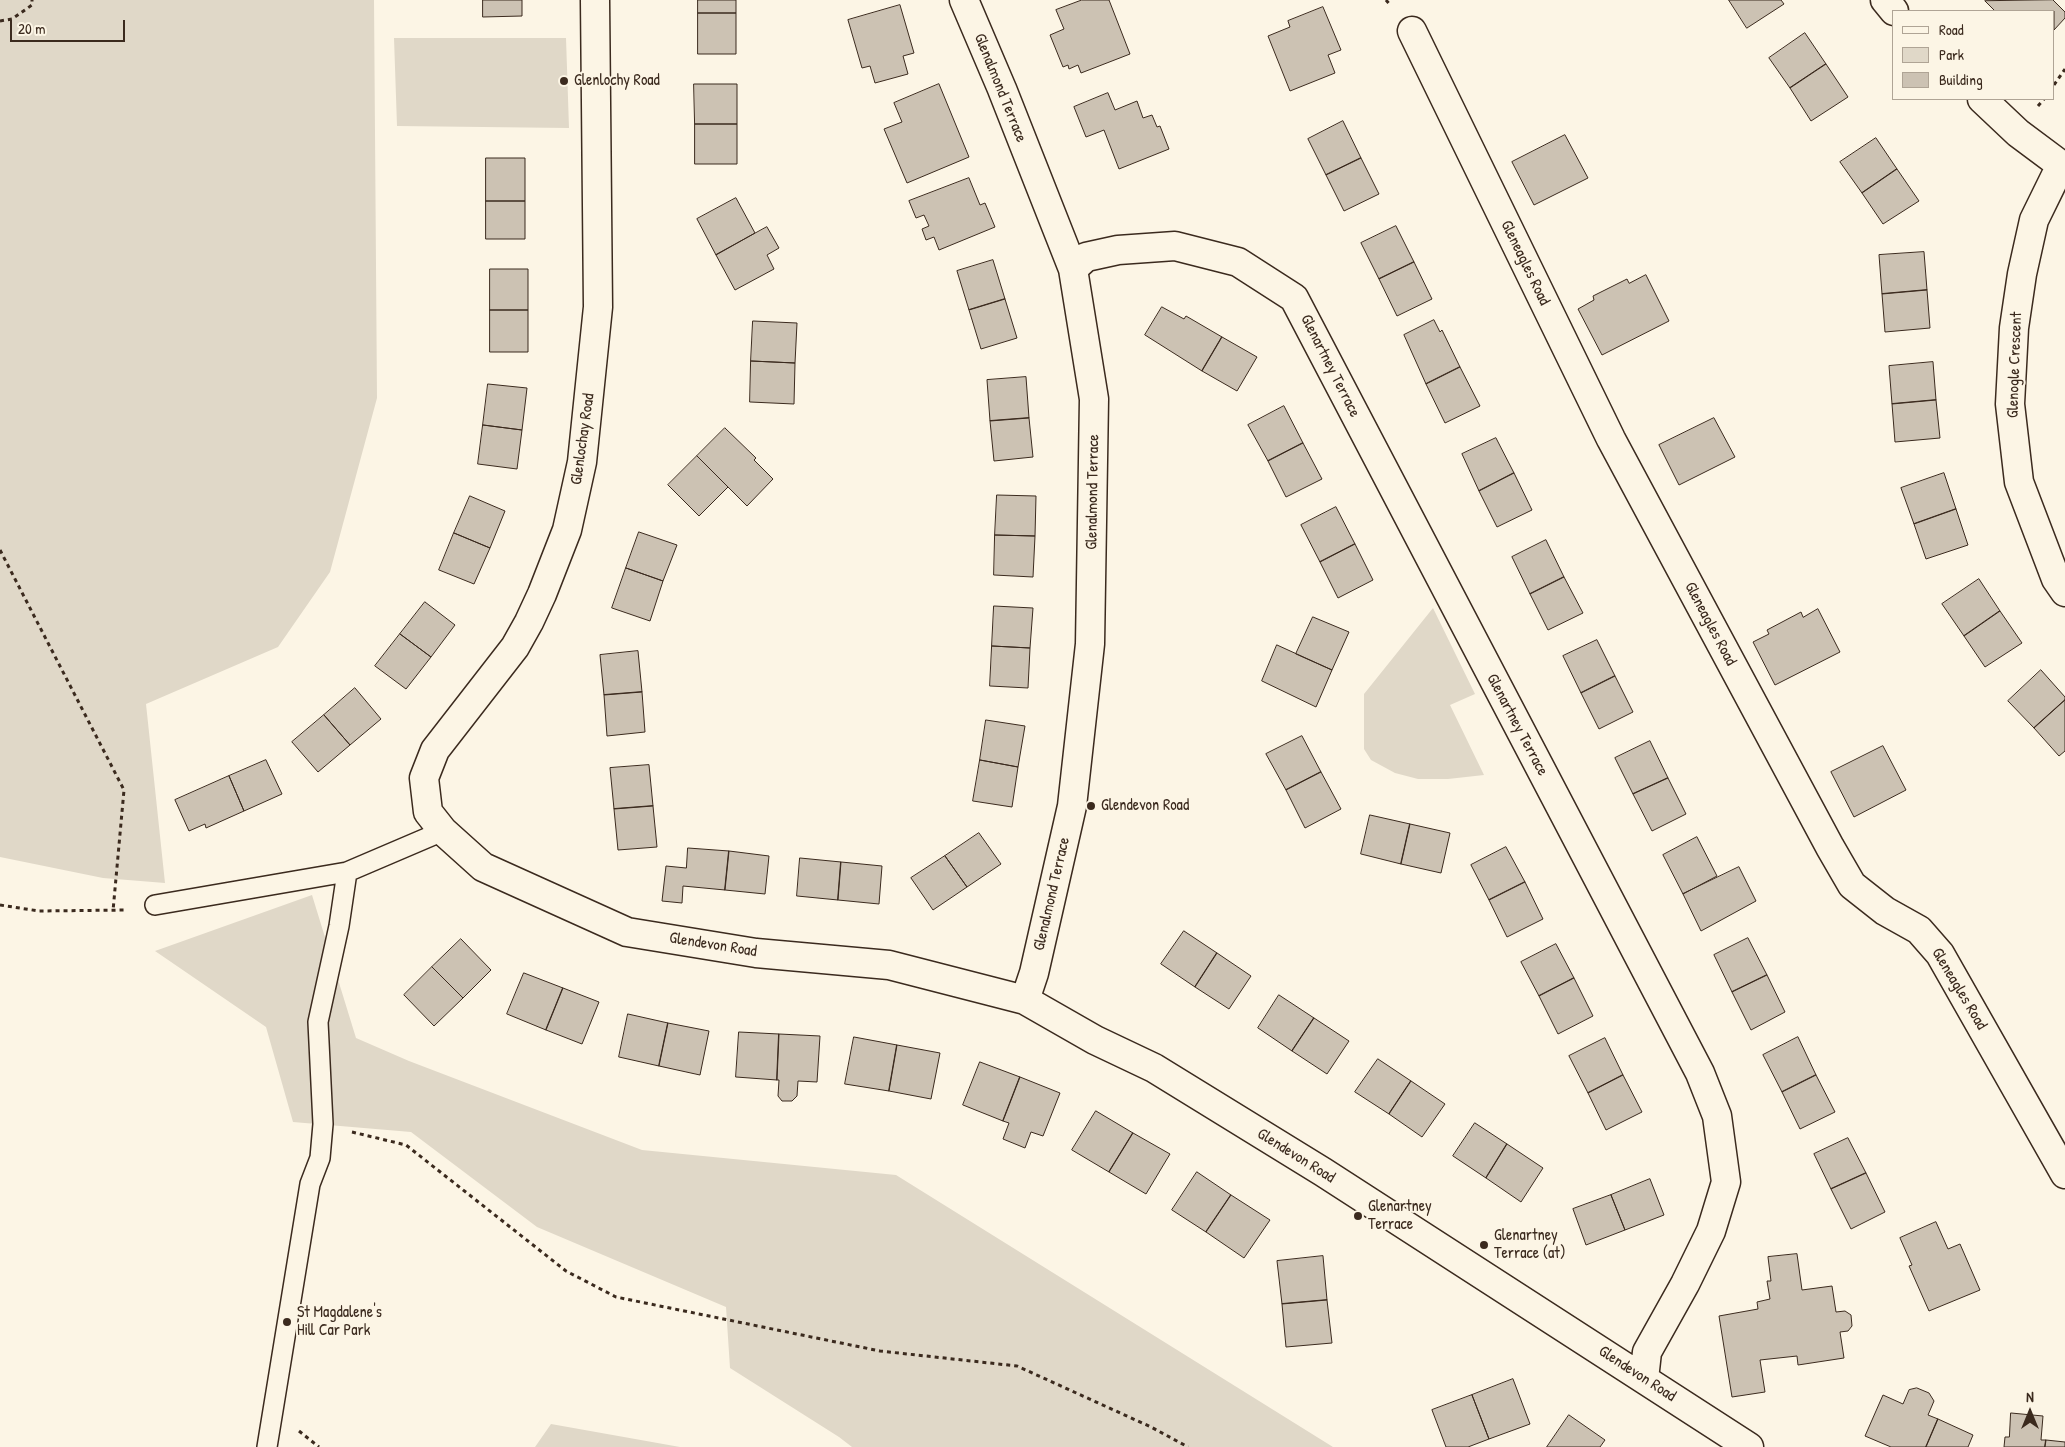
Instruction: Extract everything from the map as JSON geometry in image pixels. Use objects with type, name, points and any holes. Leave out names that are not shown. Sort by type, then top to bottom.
[{"type":"street","name":"Glenlochay Road","points":[[443,832],[428,812],[424,778],[428,764],[434,750],[515,647],[529,622],[567,530],[582,462],[598,307],[595,0]]},
{"type":"street","name":"Glenalmond Terrace","points":[[964,0],[1002,89],[1073,269],[1094,399],[1090,644],[1072,806],[1034,973],[1026,1000]]},
{"type":"street","points":[[1885,0],[1893,10]]},
{"type":"street","name":"Gleneagles Road","points":[[1412,31],[1611,439],[1830,847],[1852,885],[1885,911],[1919,930],[1940,954],[2065,1174]]},
{"type":"street","points":[[1983,100],[2018,133],[2063,167]]},
{"type":"street","name":"Glenogle Crescent","points":[[2063,167],[2034,220],[2024,265],[2014,328],[2010,404],[2019,482],[2056,579],[2065,592]]},
{"type":"street","name":"Glenartney Terrace","points":[[1073,269],[1086,257],[1118,250],[1175,246],[1238,262],[1294,298],[1700,1073],[1717,1116],[1726,1182],[1711,1230],[1685,1284],[1647,1352],[1644,1379]]},
{"type":"street","name":"Glendevon Road","points":[[443,832],[483,867],[627,932],[756,953],[889,965],[1026,1000],[1095,1040],[1163,1073],[1323,1172],[1750,1447]]},
{"type":"lane","points":[[155,905],[347,872],[443,832]]},
{"type":"lane","points":[[267,1447],[310,1184],[320,1158],[323,1124],[318,1022],[339,926],[347,872]]},
{"type":"path","points":[[0,21],[12,18],[32,5],[32,0]]},
{"type":"path","points":[[2055,84],[2065,70]]},
{"type":"path","points":[[0,550],[124,790],[113,911]]},
{"type":"path","points":[[0,905],[39,911],[113,911],[155,905]]},
{"type":"path","points":[[323,1124],[406,1145],[566,1271],[616,1297],[880,1350],[1017,1366],[1151,1427],[1188,1447]]},
{"type":"green space","points":[[0,0],[374,0],[377,398],[330,572],[278,647],[146,704],[165,883],[103,878],[0,857]]},
{"type":"green space","points":[[394,38],[566,38],[569,128],[397,126]]},
{"type":"green space","points":[[1433,608],[1475,694],[1450,705],[1484,775],[1448,779],[1418,779],[1395,773],[1371,760],[1364,749],[1364,694]]},
{"type":"green space","points":[[312,895],[356,1038],[409,1061],[642,1150],[896,1175],[1333,1447],[852,1447],[730,1368],[726,1307],[537,1227],[411,1132],[293,1122],[266,1027],[155,951]]},
{"type":"green space","points":[[551,1424],[680,1447],[535,1447]]},
{"type":"building","points":[[483,0],[522,0],[522,16],[483,17]]},
{"type":"building","points":[[698,0],[736,0],[736,13],[698,13]]},
{"type":"building","points":[[1082,0],[1109,0],[1130,54],[1081,73],[1078,65],[1069,69],[1068,65],[1063,67],[1050,35],[1064,29],[1056,10]]},
{"type":"building","points":[[1729,0],[1781,0],[1784,4],[1747,28]]},
{"type":"building","points":[[2053,0],[2065,12],[2065,18],[2055,29],[2055,10],[1994,10],[1985,1]]},
{"type":"building","points":[[900,5],[914,53],[903,56],[908,74],[875,83],[870,66],[862,68],[848,20]]},
{"type":"building","points":[[1323,7],[1341,50],[1328,55],[1335,73],[1290,91],[1268,36],[1290,27],[1288,21]]},
{"type":"building","points":[[698,13],[736,13],[736,54],[698,54]]},
{"type":"building","points":[[1805,33],[1826,64],[1790,88],[1769,58]]},
{"type":"building","points":[[1826,64],[1848,97],[1811,121],[1790,88]]},
{"type":"building","points":[[694,84],[737,84],[737,124],[695,124]]},
{"type":"building","points":[[939,84],[969,157],[907,183],[884,129],[902,122],[894,103]]},
{"type":"building","points":[[1108,93],[1115,110],[1137,101],[1143,118],[1152,115],[1157,127],[1160,126],[1169,149],[1119,169],[1104,130],[1086,137],[1074,107]]},
{"type":"building","points":[[1343,121],[1361,158],[1326,175],[1308,139]]},
{"type":"building","points":[[695,124],[737,124],[737,164],[695,164]]},
{"type":"building","points":[[1565,135],[1588,178],[1534,205],[1512,162]]},
{"type":"building","points":[[1876,138],[1897,169],[1862,193],[1840,162]]},
{"type":"building","points":[[486,158],[525,158],[525,201],[486,201]]},
{"type":"building","points":[[1361,158],[1379,194],[1344,211],[1326,175]]},
{"type":"building","points":[[1897,169],[1919,201],[1883,224],[1862,193]]},
{"type":"building","points":[[969,178],[980,205],[985,203],[995,227],[939,250],[934,237],[926,240],[922,229],[929,226],[924,215],[916,218],[909,201]]},
{"type":"building","points":[[736,198],[755,233],[716,255],[697,219]]},
{"type":"building","points":[[486,201],[525,201],[525,239],[486,239]]},
{"type":"building","points":[[1396,226],[1414,262],[1379,279],[1361,243]]},
{"type":"building","points":[[767,227],[779,248],[767,255],[774,269],[735,290],[716,255]]},
{"type":"building","points":[[1924,252],[1927,290],[1882,294],[1879,255]]},
{"type":"building","points":[[993,260],[1005,299],[969,310],[957,271]]},
{"type":"building","points":[[1414,262],[1432,299],[1397,316],[1379,279]]},
{"type":"building","points":[[490,269],[528,269],[528,310],[490,310]]},
{"type":"building","points":[[1646,275],[1669,321],[1602,355],[1578,309],[1594,300],[1593,296],[1627,279],[1629,283]]},
{"type":"building","points":[[1927,290],[1930,328],[1885,332],[1882,294]]},
{"type":"building","points":[[1005,299],[1017,338],[981,349],[969,310]]},
{"type":"building","points":[[1162,307],[1184,319],[1186,316],[1222,337],[1202,371],[1145,335]]},
{"type":"building","points":[[490,310],[528,310],[528,352],[490,352]]},
{"type":"building","points":[[1434,320],[1440,332],[1442,330],[1460,367],[1426,384],[1404,335]]},
{"type":"building","points":[[753,321],[797,323],[795,363],[751,361]]},
{"type":"building","points":[[1222,337],[1257,357],[1237,391],[1202,371]]},
{"type":"building","points":[[751,361],[795,363],[794,404],[750,402]]},
{"type":"building","points":[[1933,362],[1936,400],[1892,404],[1889,366]]},
{"type":"building","points":[[1460,367],[1480,406],[1445,423],[1426,384]]},
{"type":"building","points":[[1026,377],[1029,418],[990,421],[987,380]]},
{"type":"building","points":[[488,384],[527,388],[522,430],[483,425]]},
{"type":"building","points":[[1936,400],[1940,438],[1895,442],[1892,404]]},
{"type":"building","points":[[1284,406],[1303,443],[1268,461],[1248,425]]},
{"type":"building","points":[[1029,418],[1033,457],[994,461],[990,421]]},
{"type":"building","points":[[1714,418],[1735,457],[1679,485],[1659,445]]},
{"type":"building","points":[[483,425],[522,430],[517,469],[478,464]]},
{"type":"building","points":[[725,428],[756,458],[754,460],[773,479],[747,506],[697,456]]},
{"type":"building","points":[[1496,438],[1514,473],[1479,491],[1462,454]]},
{"type":"building","points":[[1303,443],[1322,479],[1286,497],[1268,461]]},
{"type":"building","points":[[697,456],[728,487],[699,516],[668,485]]},
{"type":"building","points":[[1514,473],[1532,510],[1497,527],[1479,491]]},
{"type":"building","points":[[1944,473],[1956,509],[1914,524],[1901,488]]},
{"type":"building","points":[[997,495],[1036,496],[1035,536],[995,535]]},
{"type":"building","points":[[470,496],[505,511],[490,548],[454,533]]},
{"type":"building","points":[[1336,507],[1355,544],[1320,562],[1301,525]]},
{"type":"building","points":[[1956,509],[1968,545],[1926,559],[1914,524]]},
{"type":"building","points":[[639,532],[677,545],[663,581],[626,568]]},
{"type":"building","points":[[454,533],[490,548],[474,584],[439,570]]},
{"type":"building","points":[[995,535],[1035,536],[1033,577],[994,575]]},
{"type":"building","points":[[1546,540],[1564,577],[1530,594],[1512,557]]},
{"type":"building","points":[[1355,544],[1373,580],[1338,598],[1320,562]]},
{"type":"building","points":[[626,568],[663,581],[650,621],[612,608]]},
{"type":"building","points":[[1564,577],[1583,613],[1548,630],[1530,594]]},
{"type":"building","points":[[1979,579],[2000,611],[1964,636],[1942,604]]},
{"type":"building","points":[[425,602],[455,625],[431,657],[400,634]]},
{"type":"building","points":[[994,606],[1033,608],[1030,648],[992,646]]},
{"type":"building","points":[[1818,609],[1840,652],[1775,685],[1753,642],[1769,634],[1767,630],[1801,612],[1803,617]]},
{"type":"building","points":[[2000,611],[2022,643],[1985,667],[1964,636]]},
{"type":"building","points":[[1313,617],[1349,632],[1332,670],[1296,654]]},
{"type":"building","points":[[400,634],[431,657],[406,689],[375,666]]},
{"type":"building","points":[[1597,640],[1615,676],[1581,693],[1563,656]]},
{"type":"building","points":[[1277,645],[1332,670],[1316,707],[1262,681]]},
{"type":"building","points":[[992,646],[1030,648],[1028,688],[990,686]]},
{"type":"building","points":[[638,651],[642,692],[604,695],[600,655]]},
{"type":"building","points":[[2041,670],[2065,697],[2065,700],[2034,728],[2008,701]]},
{"type":"building","points":[[1615,676],[1633,712],[1599,729],[1581,693]]},
{"type":"building","points":[[355,688],[381,719],[350,745],[324,715]]},
{"type":"building","points":[[642,692],[645,732],[607,736],[604,695]]},
{"type":"building","points":[[2065,700],[2065,751],[2059,756],[2034,728]]},
{"type":"building","points":[[324,715],[350,745],[318,772],[292,742]]},
{"type":"building","points":[[986,720],[1025,726],[1018,767],[980,760]]},
{"type":"building","points":[[1302,736],[1321,772],[1286,790],[1266,754]]},
{"type":"building","points":[[1650,741],[1668,778],[1633,794],[1615,758]]},
{"type":"building","points":[[1883,746],[1906,790],[1854,817],[1831,772]]},
{"type":"building","points":[[266,760],[282,794],[244,811],[229,776]]},
{"type":"building","points":[[980,760],[1018,767],[1012,807],[973,801]]},
{"type":"building","points":[[649,765],[653,806],[614,809],[610,768]]},
{"type":"building","points":[[1321,772],[1341,809],[1305,828],[1286,790]]},
{"type":"building","points":[[229,776],[244,811],[206,828],[205,824],[189,831],[175,800]]},
{"type":"building","points":[[1668,778],[1686,814],[1652,831],[1633,794]]},
{"type":"building","points":[[653,806],[657,847],[618,850],[614,809]]},
{"type":"building","points":[[1370,815],[1410,824],[1401,864],[1361,854]]},
{"type":"building","points":[[1410,824],[1450,833],[1441,873],[1401,864]]},
{"type":"building","points":[[979,833],[1001,864],[967,887],[945,856]]},
{"type":"building","points":[[1697,837],[1717,876],[1683,894],[1663,855]]},
{"type":"building","points":[[1506,847],[1525,882],[1489,900],[1471,865]]},
{"type":"building","points":[[688,848],[729,851],[725,890],[683,886],[682,903],[662,901],[666,866],[686,868]]},
{"type":"building","points":[[729,851],[769,856],[765,894],[725,890]]},
{"type":"building","points":[[945,856],[967,887],[933,910],[911,878]]},
{"type":"building","points":[[800,858],[841,862],[838,900],[797,896]]},
{"type":"building","points":[[841,862],[882,866],[879,904],[838,900]]},
{"type":"building","points":[[1739,867],[1756,901],[1701,931],[1683,894]]},
{"type":"building","points":[[1525,882],[1543,919],[1507,937],[1489,900]]},
{"type":"building","points":[[1184,931],[1217,953],[1195,987],[1161,964]]},
{"type":"building","points":[[1748,938],[1767,975],[1732,992],[1714,955]]},
{"type":"building","points":[[461,939],[491,970],[463,998],[432,967]]},
{"type":"building","points":[[1556,944],[1574,978],[1539,996],[1521,962]]},
{"type":"building","points":[[1217,953],[1251,976],[1229,1009],[1195,987]]},
{"type":"building","points":[[432,967],[463,998],[434,1026],[404,995]]},
{"type":"building","points":[[524,973],[563,988],[546,1030],[507,1014]]},
{"type":"building","points":[[1767,975],[1785,1012],[1751,1030],[1732,992]]},
{"type":"building","points":[[1574,978],[1593,1016],[1558,1034],[1539,996]]},
{"type":"building","points":[[563,988],[599,1002],[582,1044],[546,1030]]},
{"type":"building","points":[[1279,995],[1314,1018],[1292,1051],[1258,1028]]},
{"type":"building","points":[[628,1014],[668,1023],[659,1066],[619,1057]]},
{"type":"building","points":[[1314,1018],[1349,1041],[1327,1074],[1292,1051]]},
{"type":"building","points":[[668,1023],[709,1031],[700,1075],[659,1066]]},
{"type":"building","points":[[739,1032],[779,1034],[777,1080],[736,1077]]},
{"type":"building","points":[[779,1034],[820,1036],[817,1082],[798,1081],[797,1096],[792,1101],[782,1101],[778,1096]]},
{"type":"building","points":[[854,1037],[897,1045],[889,1091],[845,1084]]},
{"type":"building","points":[[1798,1037],[1816,1075],[1782,1092],[1763,1055]]},
{"type":"building","points":[[1605,1038],[1623,1075],[1588,1093],[1569,1056]]},
{"type":"building","points":[[897,1045],[940,1053],[931,1099],[889,1091]]},
{"type":"building","points":[[1378,1059],[1411,1081],[1389,1114],[1355,1092]]},
{"type":"building","points":[[980,1062],[1020,1077],[1003,1121],[963,1105]]},
{"type":"building","points":[[1623,1075],[1642,1112],[1606,1130],[1588,1093]]},
{"type":"building","points":[[1816,1075],[1835,1112],[1800,1129],[1782,1092]]},
{"type":"building","points":[[1020,1077],[1060,1093],[1043,1136],[1031,1132],[1025,1148],[1003,1139],[1009,1123],[1003,1121]]},
{"type":"building","points":[[1411,1081],[1445,1104],[1422,1137],[1389,1114]]},
{"type":"building","points":[[1096,1111],[1133,1133],[1109,1172],[1072,1150]]},
{"type":"building","points":[[1475,1123],[1507,1144],[1486,1178],[1453,1156]]},
{"type":"building","points":[[1133,1133],[1170,1154],[1146,1194],[1109,1172]]},
{"type":"building","points":[[1848,1138],[1866,1173],[1831,1189],[1814,1154]]},
{"type":"building","points":[[1507,1144],[1543,1168],[1521,1202],[1486,1178]]},
{"type":"building","points":[[1197,1172],[1231,1195],[1206,1232],[1172,1210]]},
{"type":"building","points":[[1866,1173],[1885,1212],[1851,1229],[1831,1189]]},
{"type":"building","points":[[1650,1179],[1664,1215],[1625,1230],[1611,1195]]},
{"type":"building","points":[[1231,1195],[1270,1220],[1244,1258],[1206,1232]]},
{"type":"building","points":[[1611,1195],[1625,1230],[1586,1245],[1573,1209]]},
{"type":"building","points":[[1936,1222],[1948,1249],[1960,1244],[1980,1290],[1929,1311],[1909,1266],[1912,1265],[1900,1238]]},
{"type":"building","points":[[1797,1254],[1802,1290],[1832,1286],[1836,1312],[1845,1311],[1851,1315],[1852,1326],[1848,1331],[1840,1332],[1844,1358],[1798,1365],[1797,1356],[1760,1360],[1765,1392],[1732,1397],[1719,1316],[1758,1309],[1757,1302],[1770,1299],[1767,1281],[1771,1281],[1768,1257]]},
{"type":"building","points":[[1323,1256],[1327,1300],[1282,1304],[1277,1261]]},
{"type":"building","points":[[1327,1300],[1332,1343],[1286,1347],[1282,1304]]},
{"type":"building","points":[[1513,1379],[1530,1424],[1489,1439],[1472,1395]]},
{"type":"building","points":[[1917,1388],[1929,1393],[1934,1401],[1928,1415],[1938,1419],[1926,1447],[1891,1447],[1865,1436],[1883,1395],[1903,1404],[1909,1390]]},
{"type":"building","points":[[1472,1395],[1489,1439],[1468,1447],[1446,1447],[1432,1410]]},
{"type":"building","points":[[2011,1413],[2043,1416],[2041,1440],[2046,1440],[2045,1447],[2004,1447],[2005,1437],[2009,1437]]},
{"type":"building","points":[[1569,1415],[1605,1440],[1600,1447],[1547,1447]]},
{"type":"building","points":[[1938,1419],[1973,1435],[1968,1447],[1926,1447]]},
{"type":"building","points":[[2046,1440],[2065,1442],[2065,1447],[2045,1447]]},
{"type":"place","name":"Glenlochy Road","points":[[564,81]]},
{"type":"place","name":"Glendevon Road","points":[[1091,806]]},
{"type":"place","name":"Glenartney Terrace","points":[[1358,1216]]},
{"type":"place","name":"Glenartney Terrace (at)","points":[[1484,1245]]},
{"type":"place","name":"St Magdalene's Hill Car Park","points":[[287,1322]]}]
